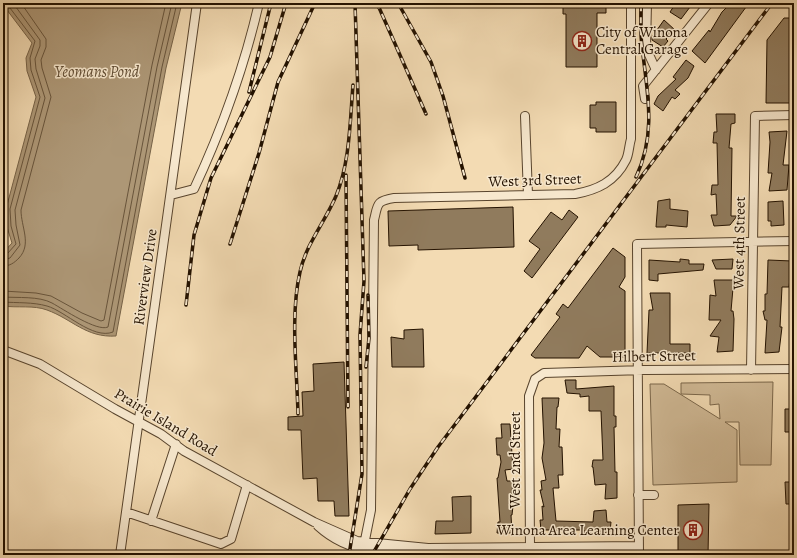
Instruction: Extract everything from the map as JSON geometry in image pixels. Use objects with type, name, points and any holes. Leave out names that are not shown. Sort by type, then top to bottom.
[{"type":"street","name":"Riverview Drive","points":[[120,555],[197,3]]},
{"type":"street","points":[[171,195],[194,189],[212,150],[236,87],[250,44],[258,3]]},
{"type":"street","name":"West 3rd Street","points":[[364,546],[371,510],[374,220],[378,203],[382,200],[394,198],[575,194],[594,191],[612,179],[626,160],[630,139],[631,3]]},
{"type":"street","points":[[647,3],[646,48],[656,70]]},
{"type":"street","points":[[645,99],[643,86],[709,3]]},
{"type":"street","name":"West 4th Street","points":[[751,370],[755,116],[794,115]]},
{"type":"street","points":[[525,116],[528,195]]},
{"type":"street","points":[[639,555],[636,370],[637,244],[794,241]]},
{"type":"street","name":"Prairie Island Road","points":[[3,350],[40,364],[115,409],[138,420],[176,444],[314,522],[330,537],[364,546],[402,544],[428,548],[639,546]]},
{"type":"street","name":"Hilbert Street","points":[[529,396],[534,379],[544,373],[636,370],[794,369]]},
{"type":"street","name":"West 2nd Street","points":[[529,396],[530,547]]},
{"type":"street","points":[[152,521],[176,444]]},
{"type":"street","points":[[126,512],[214,542],[225,543],[231,539],[247,485]]},
{"type":"street","points":[[638,495],[654,495]]},
{"type":"shaded area","points":[[773,382],[771,465],[740,465],[739,422],[725,422],[737,430],[737,482],[653,485],[650,384],[664,384],[720,419],[719,404],[710,405],[710,395],[681,394],[681,383]]},
{"type":"shaded area","points":[[625,553],[626,555],[466,555]]},
{"type":"water","name":"Yeomans Pond","points":[[3,3],[182,3],[166,68],[116,336],[105,336],[88,331],[42,308],[3,306],[3,253],[12,243],[7,227],[6,209],[36,97],[27,71],[26,58],[32,43],[7,10],[3,9]]},
{"type":"building","name":"City of Winona Central Garage","points":[[563,3],[606,3],[606,13],[597,13],[597,67],[566,67],[566,14],[563,14]]},
{"type":"building","points":[[676,3],[693,3],[681,19],[670,12]]},
{"type":"building","points":[[731,3],[749,3],[705,63],[692,51],[709,30],[710,32],[722,12]]},
{"type":"building","points":[[784,18],[794,18],[794,103],[766,103],[767,40]]},
{"type":"building","points":[[664,20],[675,30],[666,39],[668,41],[663,47],[652,40],[652,37]]},
{"type":"building","points":[[686,60],[694,66],[688,78],[675,90],[680,94],[675,99],[672,97],[663,111],[654,104],[658,96],[676,79],[673,77]]},
{"type":"building","points":[[596,102],[616,102],[616,132],[596,132],[596,128],[590,128],[590,105],[596,105]]},
{"type":"building","points":[[716,114],[735,114],[735,123],[731,124],[729,148],[732,148],[731,216],[737,216],[730,225],[714,226],[711,215],[717,215],[716,194],[711,195],[712,185],[718,185],[717,143],[713,143],[714,132],[717,132]]},
{"type":"building","points":[[787,131],[783,165],[789,165],[787,190],[769,191],[772,173],[768,173],[770,142],[769,132]]},
{"type":"building","points":[[670,199],[670,209],[688,211],[687,227],[666,225],[666,227],[656,227],[658,201]]},
{"type":"building","points":[[783,201],[784,225],[771,226],[771,221],[768,221],[768,202]]},
{"type":"building","points":[[513,207],[514,247],[418,250],[418,245],[389,246],[388,211]]},
{"type":"building","points":[[569,210],[578,217],[532,278],[524,271],[540,249],[529,241],[551,212],[562,220]]},
{"type":"building","points":[[613,248],[625,257],[625,277],[619,287],[625,291],[625,357],[600,357],[587,346],[579,358],[535,358],[531,355],[560,317],[556,314],[563,304],[568,308]]},
{"type":"building","points":[[680,259],[689,260],[689,264],[704,264],[703,270],[658,274],[658,281],[649,280],[649,260],[680,262]]},
{"type":"building","points":[[733,259],[732,269],[716,269],[712,260]]},
{"type":"building","points":[[768,260],[792,261],[789,287],[782,287],[780,327],[782,327],[779,352],[765,353],[767,320],[765,320],[763,311],[765,311],[765,294],[767,294]]},
{"type":"building","points":[[714,280],[736,280],[736,288],[733,288],[731,311],[733,311],[734,319],[733,351],[717,352],[719,337],[710,336],[721,320],[709,320],[710,295],[716,296]]},
{"type":"building","points":[[650,293],[670,293],[670,344],[690,344],[690,353],[647,353],[649,310],[653,310]]},
{"type":"building","points":[[423,329],[424,367],[392,367],[391,337],[404,339],[404,330]]},
{"type":"building","points":[[344,362],[349,516],[335,516],[334,501],[318,501],[317,478],[303,479],[301,430],[288,430],[288,417],[303,416],[302,392],[314,391],[313,364]]},
{"type":"building","points":[[565,380],[576,380],[576,389],[614,386],[614,416],[616,416],[616,427],[614,427],[615,472],[617,472],[617,498],[605,499],[606,484],[595,485],[592,467],[593,460],[603,460],[601,411],[589,411],[589,396],[580,397],[580,394],[567,393]]},
{"type":"building","points":[[542,398],[559,398],[556,429],[560,429],[559,447],[562,447],[563,475],[558,475],[559,488],[553,488],[556,521],[593,522],[594,511],[606,510],[607,522],[611,522],[610,532],[584,533],[584,530],[541,530],[540,520],[543,520],[542,506],[544,507],[540,490],[542,490],[541,481],[546,480],[542,458],[544,443]]},
{"type":"building","points":[[785,409],[794,409],[794,432],[785,432]]},
{"type":"building","points":[[501,424],[510,424],[513,469],[505,470],[507,481],[513,481],[511,506],[513,506],[511,515],[512,533],[497,533],[498,522],[500,522],[497,478],[501,462],[500,455],[497,455],[496,438],[502,438]]},
{"type":"building","points":[[785,482],[794,482],[794,504],[786,504]]},
{"type":"building","points":[[471,496],[471,533],[435,534],[436,521],[453,521],[452,497]]},
{"type":"building","name":"Winona Area Learning Center","points":[[709,504],[708,555],[678,555],[678,505]]},
{"type":"railway","points":[[249,92],[271,3]]},
{"type":"railway","points":[[186,305],[194,235],[211,178],[270,57],[286,3]]},
{"type":"railway","points":[[230,244],[259,153],[278,82],[315,3]]},
{"type":"railway","points":[[349,555],[362,474],[360,335],[364,281],[355,3]]},
{"type":"railway","points":[[377,3],[426,114]]},
{"type":"railway","points":[[398,3],[431,62],[443,96],[465,178]]},
{"type":"railway","points":[[636,177],[646,144],[649,112],[641,35],[641,3]]},
{"type":"railway","points":[[372,555],[410,489],[438,447],[772,3]]},
{"type":"railway","points":[[298,414],[295,343],[295,306],[297,289],[300,272],[307,252],[332,206],[341,183],[349,141],[353,85]]},
{"type":"railway","points":[[346,175],[348,407]]},
{"type":"railway","points":[[366,367],[369,338],[368,295]]},
{"type":"place","name":"City of Winona Central Garage","points":[[582,41]]},
{"type":"place","name":"Winona Area Learning Center","points":[[693,530]]}]
